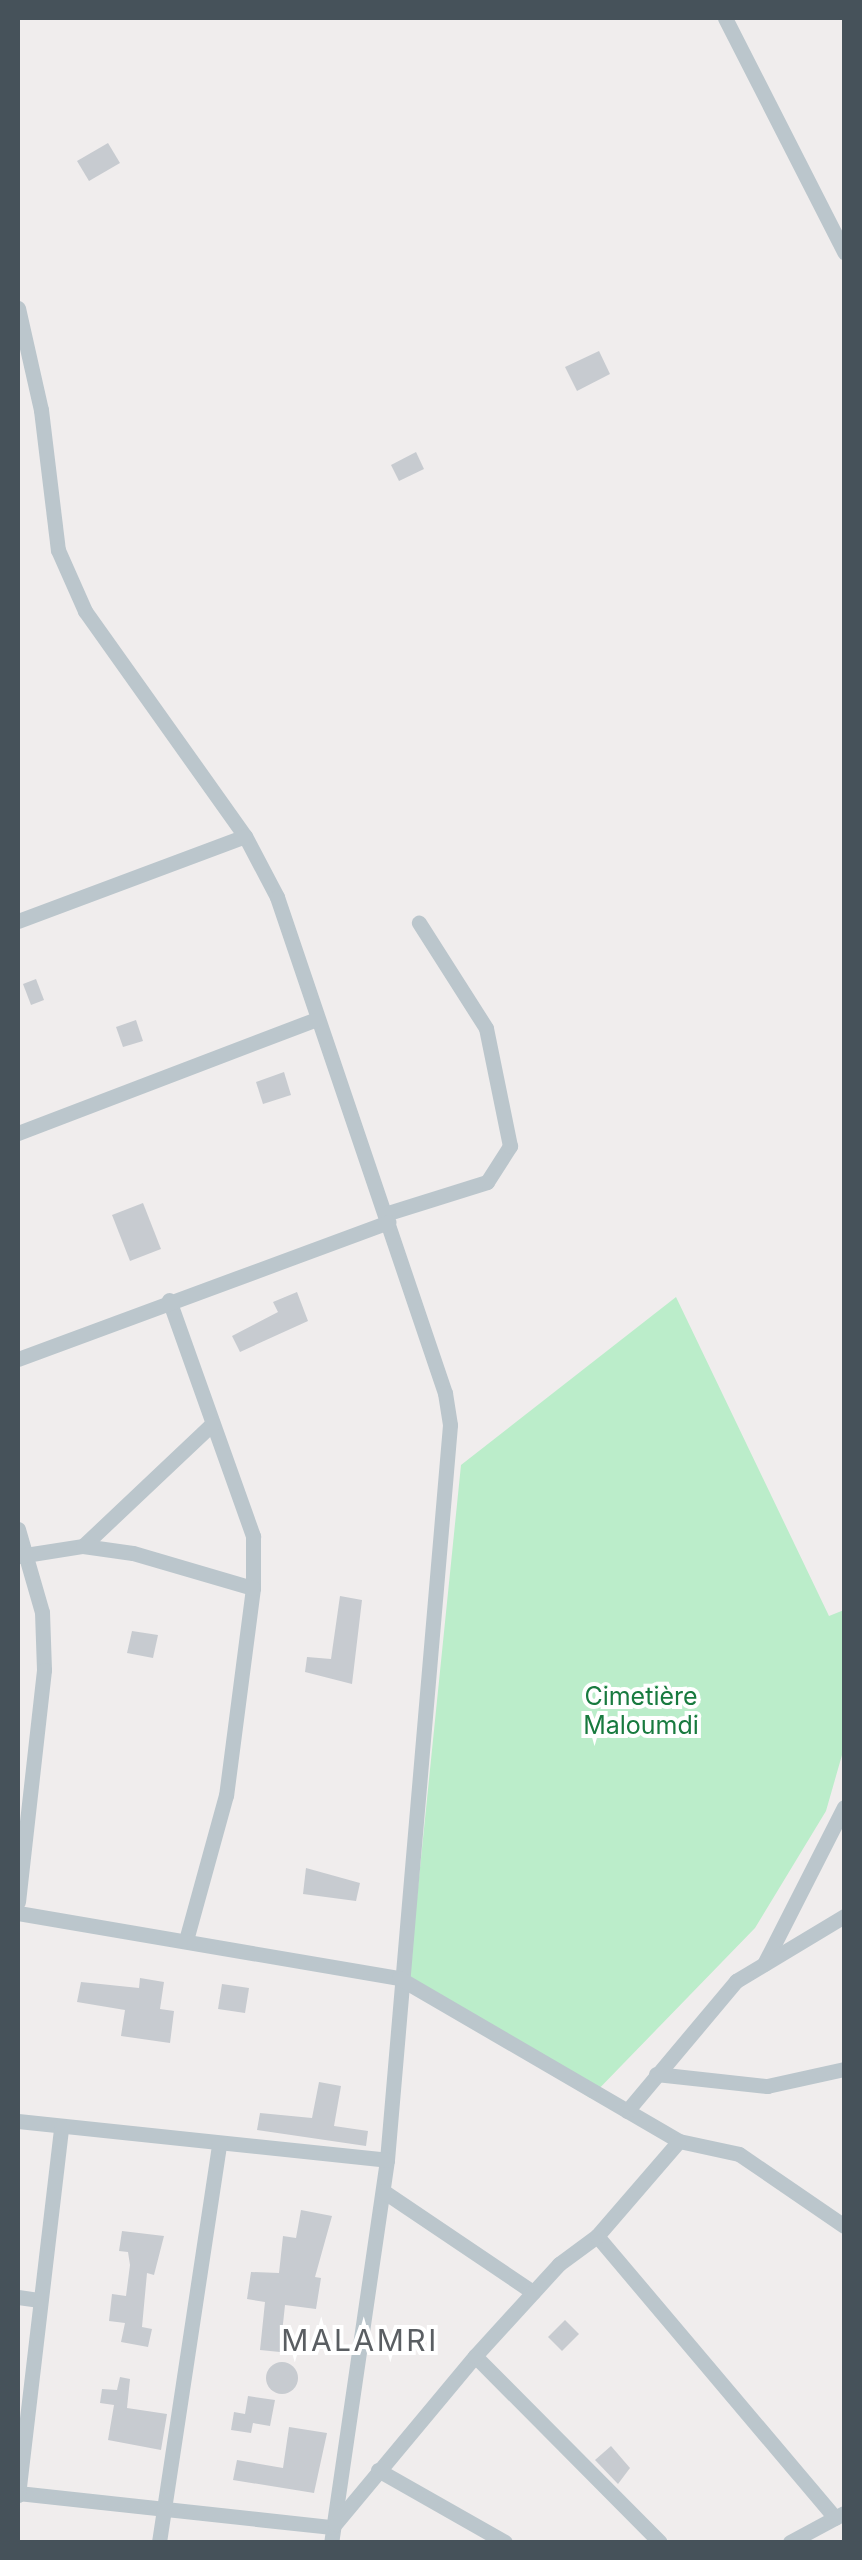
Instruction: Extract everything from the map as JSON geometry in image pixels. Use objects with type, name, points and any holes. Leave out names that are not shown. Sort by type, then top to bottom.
[{"type":"street","points":[[726,18],[844,252]]},
{"type":"street","points":[[18,308],[41,410],[58,550],[85,612],[245,836],[277,896],[314,1020],[387,1218],[445,1392],[452,1461],[411,1914],[399,1978],[387,2160],[332,2535]]},
{"type":"street","points":[[18,921],[245,836]]},
{"type":"street","points":[[18,1359],[487,1182],[510,1146],[486,1028],[419,922]]},
{"type":"street","points":[[18,1133],[314,1020]]},
{"type":"street","points":[[169,1300],[252,1536],[253,1588],[226,1794],[186,1940]]},
{"type":"street","points":[[83,1546],[212,1424]]},
{"type":"street","points":[[18,1529],[22,1554],[42,1612],[44,1670],[18,1902]]},
{"type":"street","points":[[22,1554],[83,1546],[133,1553],[253,1588]]},
{"type":"street","points":[[764,1964],[844,1807]]},
{"type":"street","points":[[18,1914],[399,1978],[679,2141],[739,2154],[844,2226]]},
{"type":"street","points":[[627,2112],[703,2014],[764,1964],[844,1916]]},
{"type":"street","points":[[656,2074],[768,2086],[844,2068]]},
{"type":"street","points":[[18,2121],[387,2160]]},
{"type":"street","points":[[61,2127],[18,2494],[164,2509],[332,2535]]},
{"type":"street","points":[[332,2535],[378,2470],[475,2356],[533,2292],[597,2236],[679,2141]]},
{"type":"street","points":[[160,2542],[218,2143]]},
{"type":"street","points":[[383,2191],[533,2292]]},
{"type":"street","points":[[597,2236],[840,2516],[790,2542]]},
{"type":"street","points":[[18,2297],[40,2300]]},
{"type":"street","points":[[475,2356],[660,2542]]},
{"type":"street","points":[[378,2470],[506,2542]]},
{"type":"green space","name":"Cimetière Maloumdi","points":[[676,1297],[829,1616],[844,1610],[844,1748],[826,1811],[755,1928],[590,2098],[409,1976],[461,1465]]},
{"type":"building","points":[[108,143],[120,163],[89,181],[77,161]]},
{"type":"building","points":[[599,351],[610,374],[577,391],[565,367]]},
{"type":"building","points":[[416,452],[424,469],[399,481],[391,465]]},
{"type":"building","points":[[36,979],[44,1000],[31,1005],[23,984]]},
{"type":"building","points":[[136,1020],[143,1041],[123,1047],[116,1027]]},
{"type":"building","points":[[284,1072],[291,1095],[263,1104],[256,1082]]},
{"type":"building","points":[[143,1203],[161,1249],[130,1261],[112,1215]]},
{"type":"building","points":[[297,1292],[308,1321],[240,1352],[232,1336],[278,1312],[273,1302]]},
{"type":"building","points":[[340,1596],[362,1600],[352,1684],[305,1672],[307,1657],[331,1659]]},
{"type":"building","points":[[132,1631],[158,1635],[153,1658],[127,1653]]},
{"type":"building","points":[[306,1868],[360,1883],[356,1901],[303,1894]]},
{"type":"building","points":[[140,1978],[164,1982],[160,2009],[174,2011],[170,2043],[121,2036],[125,2010],[77,2002],[81,1982],[139,1988]]},
{"type":"building","points":[[222,1984],[249,1988],[245,2013],[218,2009]]},
{"type":"building","points":[[319,2082],[341,2086],[334,2126],[368,2131],[366,2146],[257,2130],[260,2113],[312,2118]]},
{"type":"building","points":[[301,2210],[332,2216],[315,2277],[321,2278],[316,2309],[285,2305],[280,2352],[260,2350],[265,2302],[247,2299],[251,2272],[279,2273],[283,2236],[296,2238]]},
{"type":"building","points":[[122,2231],[164,2236],[154,2275],[147,2273],[142,2327],[152,2329],[148,2347],[121,2342],[125,2323],[109,2321],[112,2294],[126,2296],[130,2265],[128,2252],[119,2251]]},
{"type":"building","points":[[565,2320],[579,2334],[562,2351],[548,2337]]},
{"type":"building","points":[[282,2362],[293,2367],[298,2378],[293,2389],[282,2394],[271,2389],[266,2378],[271,2367]]},
{"type":"building","points":[[120,2377],[130,2379],[127,2408],[167,2414],[161,2450],[108,2440],[114,2405],[100,2403],[102,2389],[117,2390]]},
{"type":"building","points":[[248,2396],[275,2400],[270,2426],[253,2423],[251,2433],[231,2430],[234,2412],[245,2414]]},
{"type":"building","points":[[289,2427],[327,2433],[314,2493],[233,2480],[237,2460],[283,2468]]},
{"type":"building","points":[[611,2446],[630,2468],[618,2484],[595,2460]]},
{"type":"district","name":"MALAMRI","points":[[360,2340]]}]
